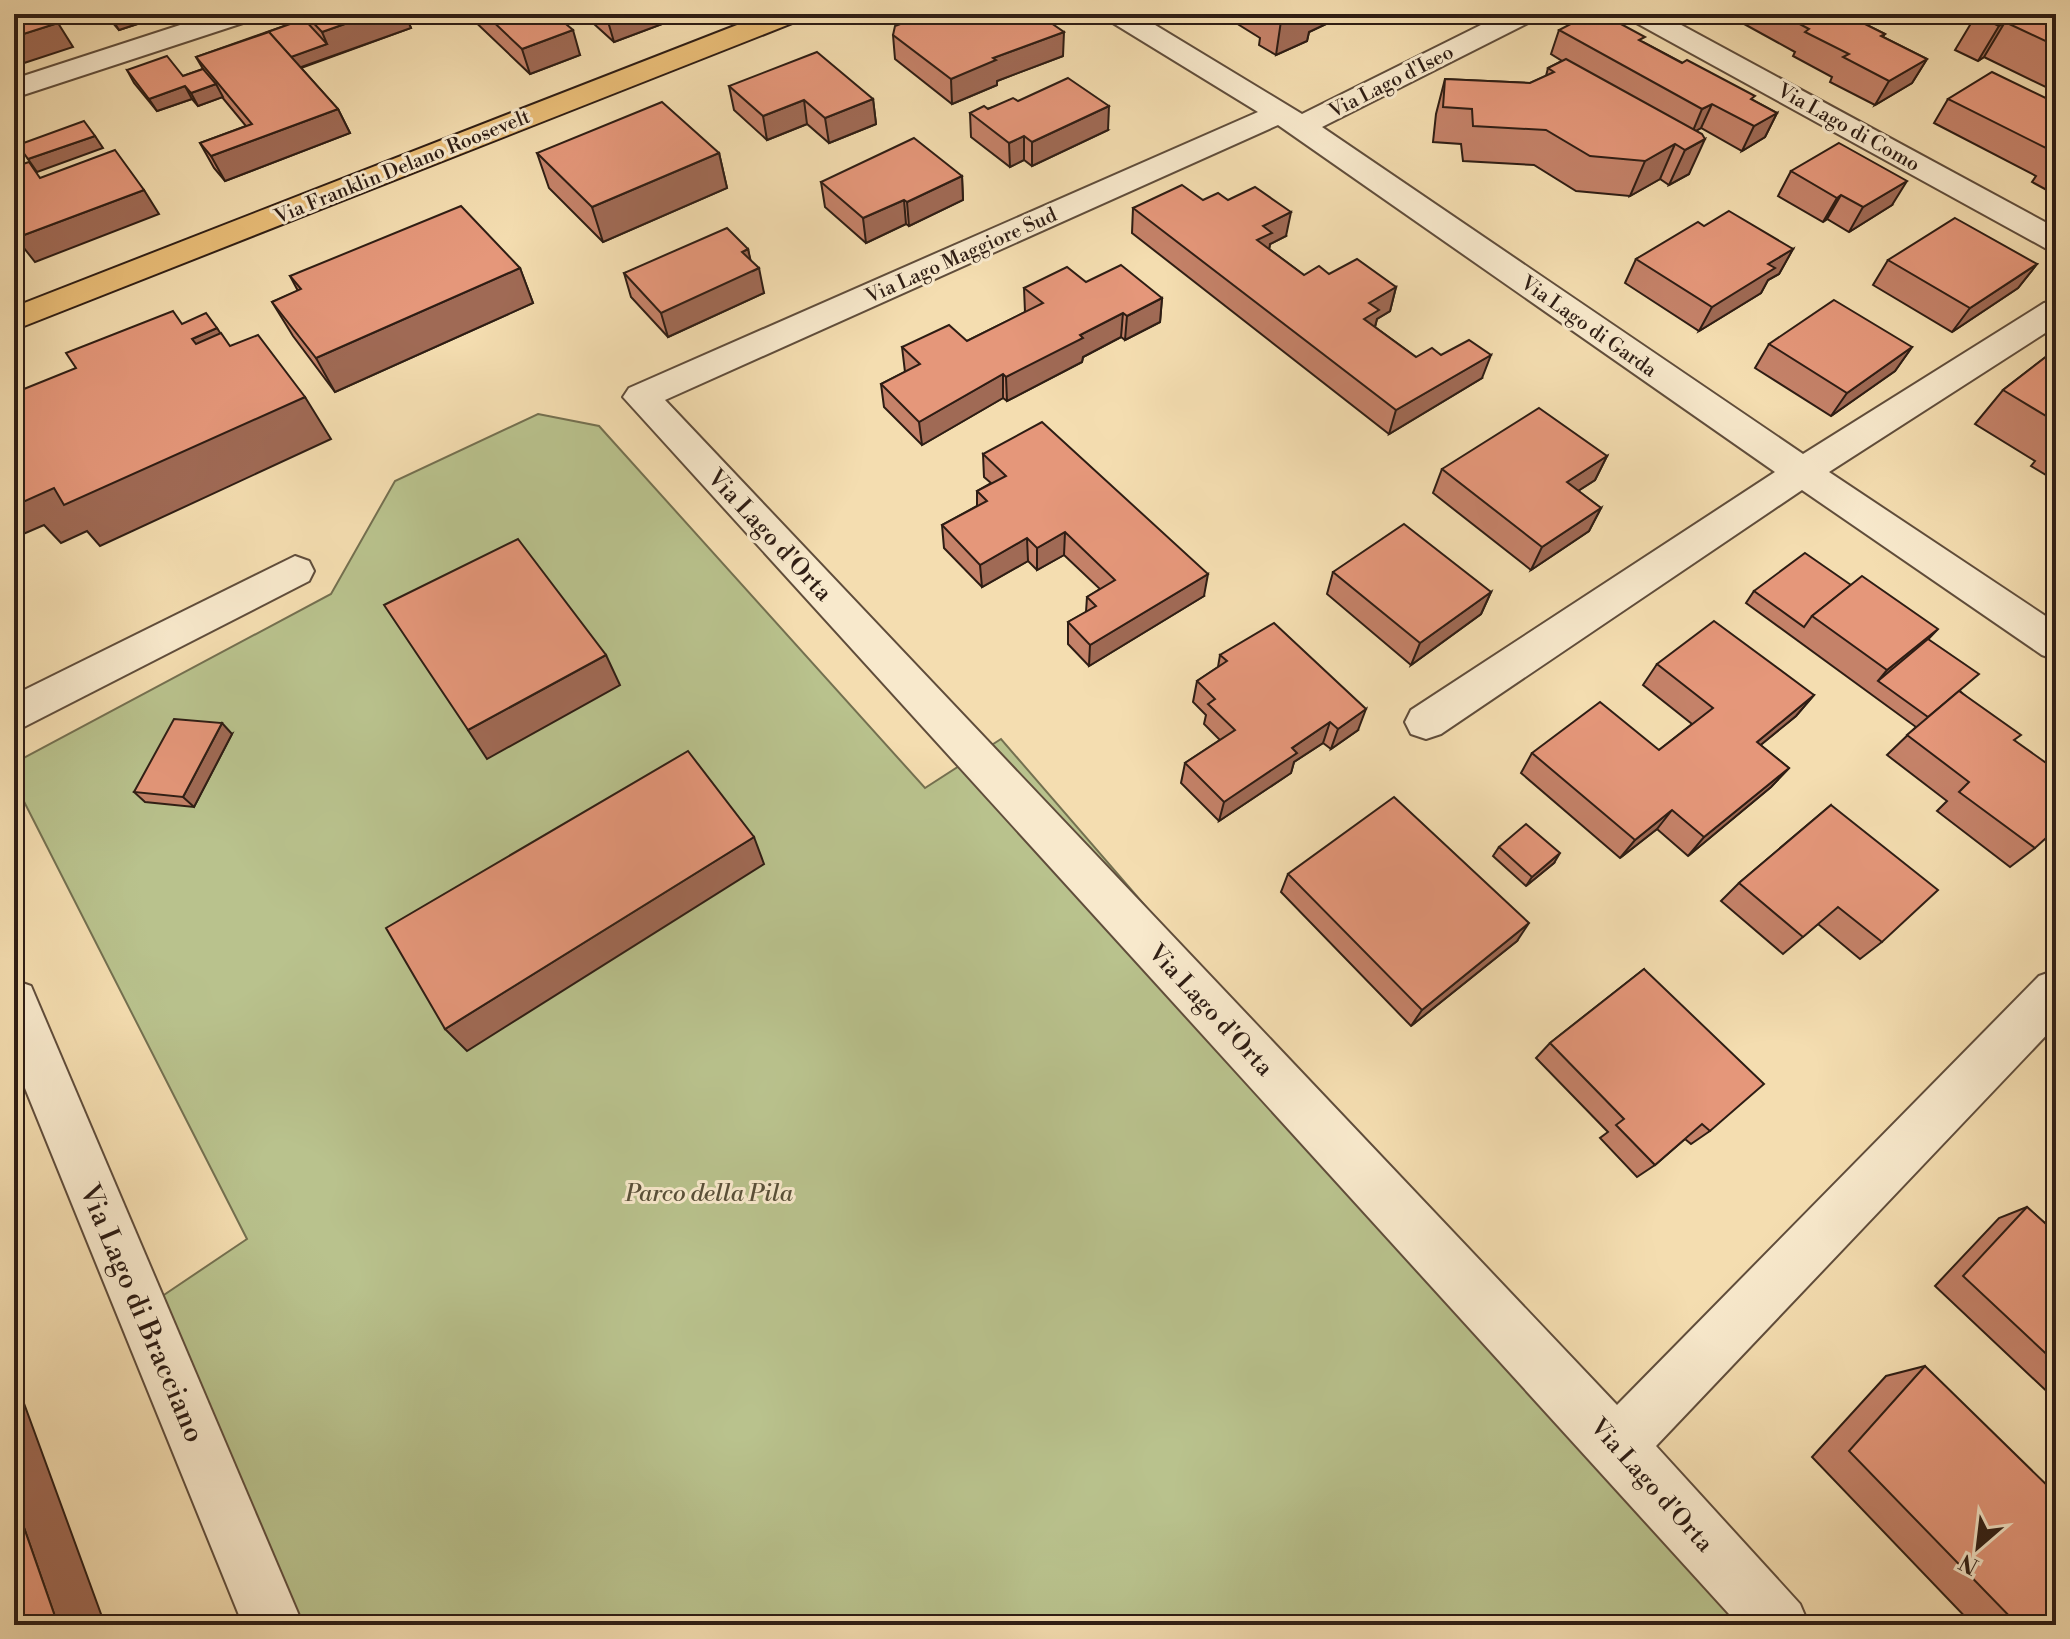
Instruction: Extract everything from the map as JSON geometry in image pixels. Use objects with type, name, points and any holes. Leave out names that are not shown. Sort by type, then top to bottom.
[{"type":"main road","name":"Via Franklin Delano Roosevelt","points":[[14,319],[790,14]]},
{"type":"street","points":[[14,89],[242,14]]},
{"type":"street","name":"Via Lago di Garda","points":[[1118,14],[1290,120],[2056,644]]},
{"type":"street","name":"Via Lago d'Iseo","points":[[1290,120],[1524,14]]},
{"type":"street","name":"Via Lago di Como","points":[[1641,14],[2056,241]]},
{"type":"street","name":"Via Lago Maggiore Sud","points":[[641,397],[1290,120]]},
{"type":"street","points":[[1426,722],[1802,472],[2056,311]]},
{"type":"street","name":"Via Lago d'Orta","points":[[641,397],[1617,1446],[1779,1625]]},
{"type":"street","points":[[14,715],[295,571]]},
{"type":"street","points":[[1617,1446],[2056,992]]},
{"type":"street","name":"Via Lago di Bracciano","points":[[14,1002],[273,1625]]},
{"type":"green space","name":"Parco della Pila","points":[[538,414],[599,426],[925,788],[1001,739],[1767,1625],[286,1625],[146,1307],[247,1239],[14,782],[14,763],[331,594],[395,481]]},
{"type":"building","points":[[14,14],[52,14],[58,23],[14,37]]},
{"type":"building","points":[[305,14],[373,14],[322,32]]},
{"type":"building","points":[[485,14],[554,14],[573,30],[522,49]]},
{"type":"building","points":[[927,14],[1038,14],[1064,32],[993,58],[996,60],[951,79],[893,35],[895,26]]},
{"type":"building","points":[[1590,14],[1602,21],[1608,17],[1645,37],[1639,40],[1682,63],[1687,60],[1755,96],[1751,99],[1777,113],[1754,126],[1712,104],[1702,109],[1559,30]]},
{"type":"building","points":[[1781,14],[1845,14],[1927,59],[1889,81],[1843,57],[1849,54],[1805,32],[1809,29]]},
{"type":"building","points":[[1978,14],[2056,14],[2056,46],[2005,22],[1999,26]]},
{"type":"building","points":[[304,19],[327,44],[291,57],[269,32],[265,33]]},
{"type":"building","points":[[269,32],[338,109],[211,156],[200,143],[252,124],[196,57]]},
{"type":"building","points":[[817,52],[873,99],[825,118],[804,100],[763,116],[729,86]]},
{"type":"building","points":[[167,56],[183,76],[203,69],[216,84],[191,93],[185,86],[149,99],[127,70]]},
{"type":"building","points":[[1566,59],[1702,134],[1705,139],[1685,150],[1675,144],[1645,161],[1590,156],[1546,130],[1473,126],[1472,109],[1443,107],[1445,79],[1530,83],[1554,72],[1548,68]]},
{"type":"building","points":[[1992,72],[2056,103],[2056,153],[1948,99]]},
{"type":"building","points":[[1068,78],[1109,106],[1032,142],[1024,136],[1009,143],[970,113],[1013,98],[1018,101]]},
{"type":"building","points":[[662,102],[719,153],[592,207],[537,153]]},
{"type":"building","points":[[84,121],[95,136],[28,159],[18,145]]},
{"type":"building","points":[[914,138],[962,176],[907,202],[904,200],[863,218],[821,182]]},
{"type":"building","points":[[1839,143],[1907,181],[1863,207],[1841,195],[1837,198],[1791,171]]},
{"type":"building","points":[[115,150],[144,190],[16,238],[14,167],[29,162],[40,178]]},
{"type":"building","points":[[1182,185],[1203,200],[1218,193],[1228,200],[1255,187],[1291,212],[1263,226],[1272,233],[1257,240],[1304,275],[1319,266],[1329,274],[1357,259],[1396,287],[1369,303],[1379,310],[1364,319],[1416,357],[1432,348],[1441,355],[1469,340],[1491,355],[1396,410],[1133,208]]},
{"type":"building","points":[[461,206],[520,268],[316,358],[272,302],[301,289],[290,276]]},
{"type":"building","points":[[1729,211],[1793,249],[1768,264],[1775,268],[1712,307],[1636,259],[1698,222],[1704,226]]},
{"type":"building","points":[[1955,218],[2037,264],[1970,308],[1888,260]]},
{"type":"building","points":[[727,228],[748,249],[742,252],[759,268],[661,313],[624,273]]},
{"type":"building","points":[[1121,265],[1162,298],[1127,316],[1123,313],[1080,335],[1083,338],[1006,377],[1003,374],[919,422],[881,384],[920,364],[902,347],[949,325],[967,341],[1043,303],[1024,288],[1067,267],[1086,282]]},
{"type":"building","points":[[1834,300],[1912,347],[1847,393],[1769,344]]},
{"type":"building","points":[[173,311],[182,324],[206,313],[217,328],[192,339],[196,344],[221,333],[230,346],[258,335],[305,397],[64,505],[54,488],[23,502],[14,485],[14,393],[76,368],[66,353]]},
{"type":"building","points":[[2056,349],[2056,422],[2003,390]]},
{"type":"building","points":[[1539,408],[1607,456],[1567,482],[1601,508],[1542,547],[1442,469]]},
{"type":"building","points":[[1042,422],[1208,574],[1090,645],[1068,622],[1096,606],[1087,597],[1115,580],[1065,532],[1037,548],[1027,538],[980,565],[942,525],[987,501],[977,491],[1006,476],[983,454]]},
{"type":"building","points":[[1404,524],[1491,592],[1420,643],[1333,572]]},
{"type":"building","points":[[518,539],[606,655],[468,730],[384,605]]},
{"type":"building","points":[[1805,553],[1851,585],[1812,616],[1804,627],[1754,591]]},
{"type":"building","points":[[1862,576],[1938,629],[1887,670],[1812,616]]},
{"type":"building","points":[[1714,621],[1814,695],[1757,742],[1789,768],[1704,837],[1672,810],[1635,840],[1532,753],[1600,702],[1659,750],[1713,708],[1657,664]]},
{"type":"building","points":[[1274,623],[1366,709],[1338,729],[1330,722],[1292,748],[1297,753],[1224,802],[1185,763],[1235,730],[1208,704],[1215,699],[1197,681],[1227,661],[1220,655]]},
{"type":"building","points":[[1928,639],[1979,674],[1928,717],[1878,681]]},
{"type":"building","points":[[1959,691],[2021,735],[2014,740],[2056,770],[2056,829],[2035,848],[1959,792],[1969,782],[1907,735]]},
{"type":"building","points":[[174,719],[222,723],[183,797],[134,792]]},
{"type":"building","points":[[688,751],[754,837],[445,1029],[386,928]]},
{"type":"building","points":[[1394,797],[1529,923],[1422,1010],[1288,874]]},
{"type":"building","points":[[1831,805],[1938,890],[1882,942],[1838,907],[1803,937],[1739,883]]},
{"type":"building","points":[[1526,824],[1560,853],[1532,877],[1499,847]]},
{"type":"building","points":[[1644,969],[1764,1084],[1710,1131],[1702,1124],[1655,1165],[1616,1125],[1624,1119],[1550,1043]]},
{"type":"building","points":[[2027,1207],[2056,1233],[2056,1363],[1963,1276]]},
{"type":"building","points":[[1925,1366],[2056,1494],[2056,1625],[2018,1625],[1849,1451]]},
{"type":"building","points":[[14,1499],[58,1625],[14,1625]]}]
